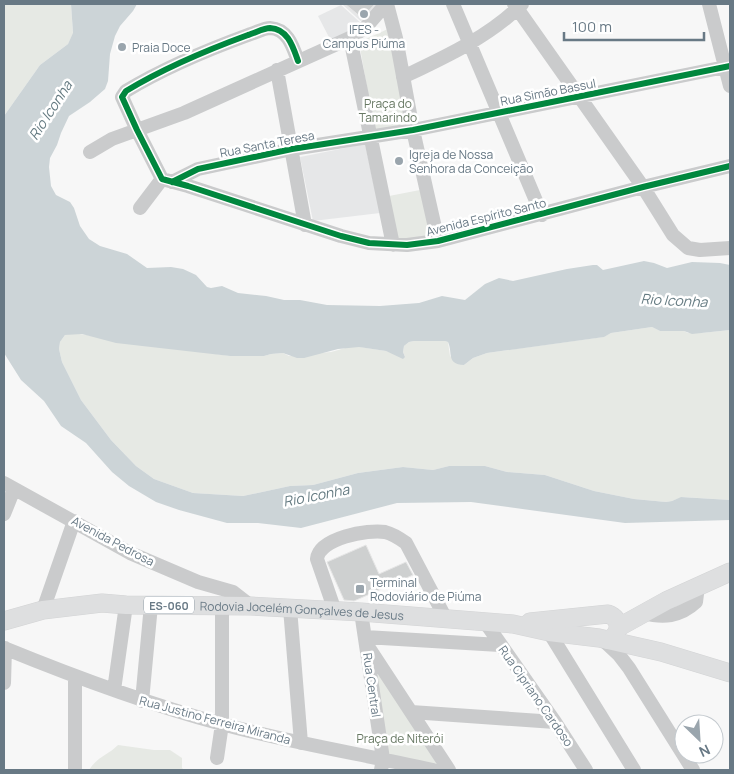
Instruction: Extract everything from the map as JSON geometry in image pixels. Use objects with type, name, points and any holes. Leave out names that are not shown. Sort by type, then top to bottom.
[{"type":"main road","name":"Rodovia Jocelém Gonçalves de Jesus","points":[[4,621],[43,610],[102,604],[252,606],[361,612],[513,624],[548,632],[609,635],[666,601],[730,572]]},
{"type":"main road","name":"Rodovia Jocelém Gonçalves de Jesus","points":[[513,624],[603,614],[666,601]]},
{"type":"main road","points":[[609,635],[616,619],[603,614],[595,620],[592,628],[594,632],[609,635],[638,647],[730,673]]},
{"type":"street","points":[[90,152],[106,142],[184,113],[350,38],[366,27],[386,4]]},
{"type":"street","points":[[386,4],[438,241]]},
{"type":"street","points":[[453,4],[542,215]]},
{"type":"street","points":[[710,4],[727,67],[730,86]]},
{"type":"street","points":[[403,77],[471,43],[501,22],[518,5],[643,187],[673,235],[688,248],[700,250],[730,248]]},
{"type":"street","points":[[140,208],[167,180],[136,130],[122,97],[126,91],[174,67],[269,28],[281,32],[290,40],[298,61]]},
{"type":"street","points":[[350,38],[369,137],[393,245]]},
{"type":"street","name":"Rua Simão Bassul","points":[[369,137],[413,130],[727,67]]},
{"type":"street","points":[[277,70],[305,225]]},
{"type":"street","name":"Rua Santa Teresa","points":[[167,180],[198,169],[292,149],[369,137]]},
{"type":"street","name":"Avenida Espírito Santo","points":[[167,180],[369,244],[393,245],[422,244],[438,241],[730,166]]},
{"type":"street","points":[[4,514],[9,486]]},
{"type":"street","name":"Avenida Pedrosa","points":[[9,486],[130,553],[198,582],[233,592],[252,606]]},
{"type":"street","points":[[43,610],[74,521]]},
{"type":"street","points":[[335,611],[317,559],[317,554],[324,545],[361,533],[374,531],[387,532],[406,543],[446,619]]},
{"type":"street","points":[[642,614],[668,616],[683,612],[696,602],[697,594],[695,589]]},
{"type":"street","points":[[114,690],[126,605]]},
{"type":"street","points":[[142,701],[151,605]]},
{"type":"street","points":[[217,758],[222,724],[222,606]]},
{"type":"street","points":[[290,608],[301,743]]},
{"type":"street","name":"Rua Central","points":[[361,612],[382,764]]},
{"type":"street","name":"Rua Cipriano Cardoso","points":[[485,622],[586,770]]},
{"type":"street","points":[[548,632],[634,770]]},
{"type":"street","points":[[609,635],[619,654],[693,770]]},
{"type":"street","points":[[365,640],[500,645]]},
{"type":"street","points":[[365,640],[449,770]]},
{"type":"street","points":[[4,648],[4,683]]},
{"type":"street","name":"Rua Justino Ferreira Miranda","points":[[4,648],[142,701],[222,724],[382,764],[433,770]]},
{"type":"street","points":[[75,676],[75,770]]},
{"type":"street","points":[[411,712],[555,722]]},
{"type":"shaded area","name":"IFES - Campus Piúma","points":[[342,4],[383,4],[365,25]]},
{"type":"shaded area","points":[[341,5],[363,25],[331,41],[318,16]]},
{"type":"shaded area","points":[[365,144],[380,213],[313,221],[300,157]]},
{"type":"green space","points":[[4,4],[71,4],[73,34],[68,44],[40,65],[4,116]]},
{"type":"green space","name":"Praça do Tamarindo","points":[[388,29],[408,127],[375,133],[359,42]]},
{"type":"green space","points":[[420,190],[431,239],[398,240],[389,196]]},
{"type":"green space","points":[[652,327],[660,331],[684,331],[688,333],[730,330],[730,500],[682,497],[666,502],[634,499],[594,491],[545,475],[507,472],[485,466],[449,466],[433,470],[403,467],[358,473],[313,485],[290,486],[243,496],[193,493],[154,479],[136,466],[111,440],[81,400],[62,362],[59,349],[60,342],[65,335],[73,333],[230,356],[264,356],[283,353],[289,356],[360,347],[386,351],[405,357],[403,352],[404,346],[409,342],[445,341],[448,342],[450,356],[464,365],[473,358],[487,353],[603,337],[611,333]]},
{"type":"green space","name":"Praça de Niterói","points":[[361,638],[448,770],[437,770],[380,756]]},
{"type":"green space","points":[[118,745],[154,750],[170,750],[182,758],[182,768],[184,770],[89,770]]},
{"type":"water","name":"Rio Iconha","points":[[71,4],[137,4],[120,26],[115,36],[110,54],[108,81],[105,89],[69,116],[50,158],[51,186],[56,195],[70,202],[80,226],[89,239],[100,246],[127,254],[147,268],[171,267],[183,269],[196,275],[207,287],[222,286],[238,293],[327,305],[380,306],[419,303],[442,296],[465,300],[485,284],[499,278],[513,281],[593,265],[597,265],[603,270],[644,261],[667,268],[692,262],[730,265],[730,330],[692,334],[684,331],[660,331],[652,327],[611,333],[604,337],[487,353],[473,358],[464,365],[455,363],[452,360],[448,342],[445,341],[409,342],[404,346],[403,352],[405,357],[403,359],[386,351],[359,347],[338,349],[304,358],[297,358],[283,353],[264,356],[230,356],[116,343],[82,334],[65,335],[60,342],[59,349],[62,362],[81,400],[111,440],[136,466],[154,479],[193,493],[243,496],[290,486],[313,485],[358,473],[403,467],[433,470],[449,466],[485,466],[507,472],[545,475],[594,491],[634,499],[666,502],[681,497],[730,500],[730,520],[625,523],[471,502],[397,503],[301,528],[258,523],[227,523],[156,502],[129,486],[112,472],[86,443],[61,426],[44,401],[21,380],[4,353],[4,116],[40,65],[68,44],[73,33]]},
{"type":"building","points":[[345,4],[375,4],[362,18]]},
{"type":"building","name":"Terminal Rodoviário de Piúma","points":[[366,545],[379,574],[406,562],[413,575],[354,601],[344,600],[327,562]]},
{"type":"cycle path","points":[[298,61],[292,45],[285,35],[276,29],[268,28],[186,60],[126,91],[122,97],[162,179],[341,236],[369,243],[407,245],[438,241],[730,166]]},
{"type":"cycle path","points":[[172,182],[198,169],[292,149],[413,130],[730,66]]},
{"type":"place","name":"IFES - Campus Piúma","points":[[364,14]]},
{"type":"place","name":"Praia Doce","points":[[122,47]]},
{"type":"place","name":"Igreja de Nossa Senhora da Conceição","points":[[399,161]]},
{"type":"place","name":"Terminal Rodoviário de Piúma","points":[[360,589]]}]
